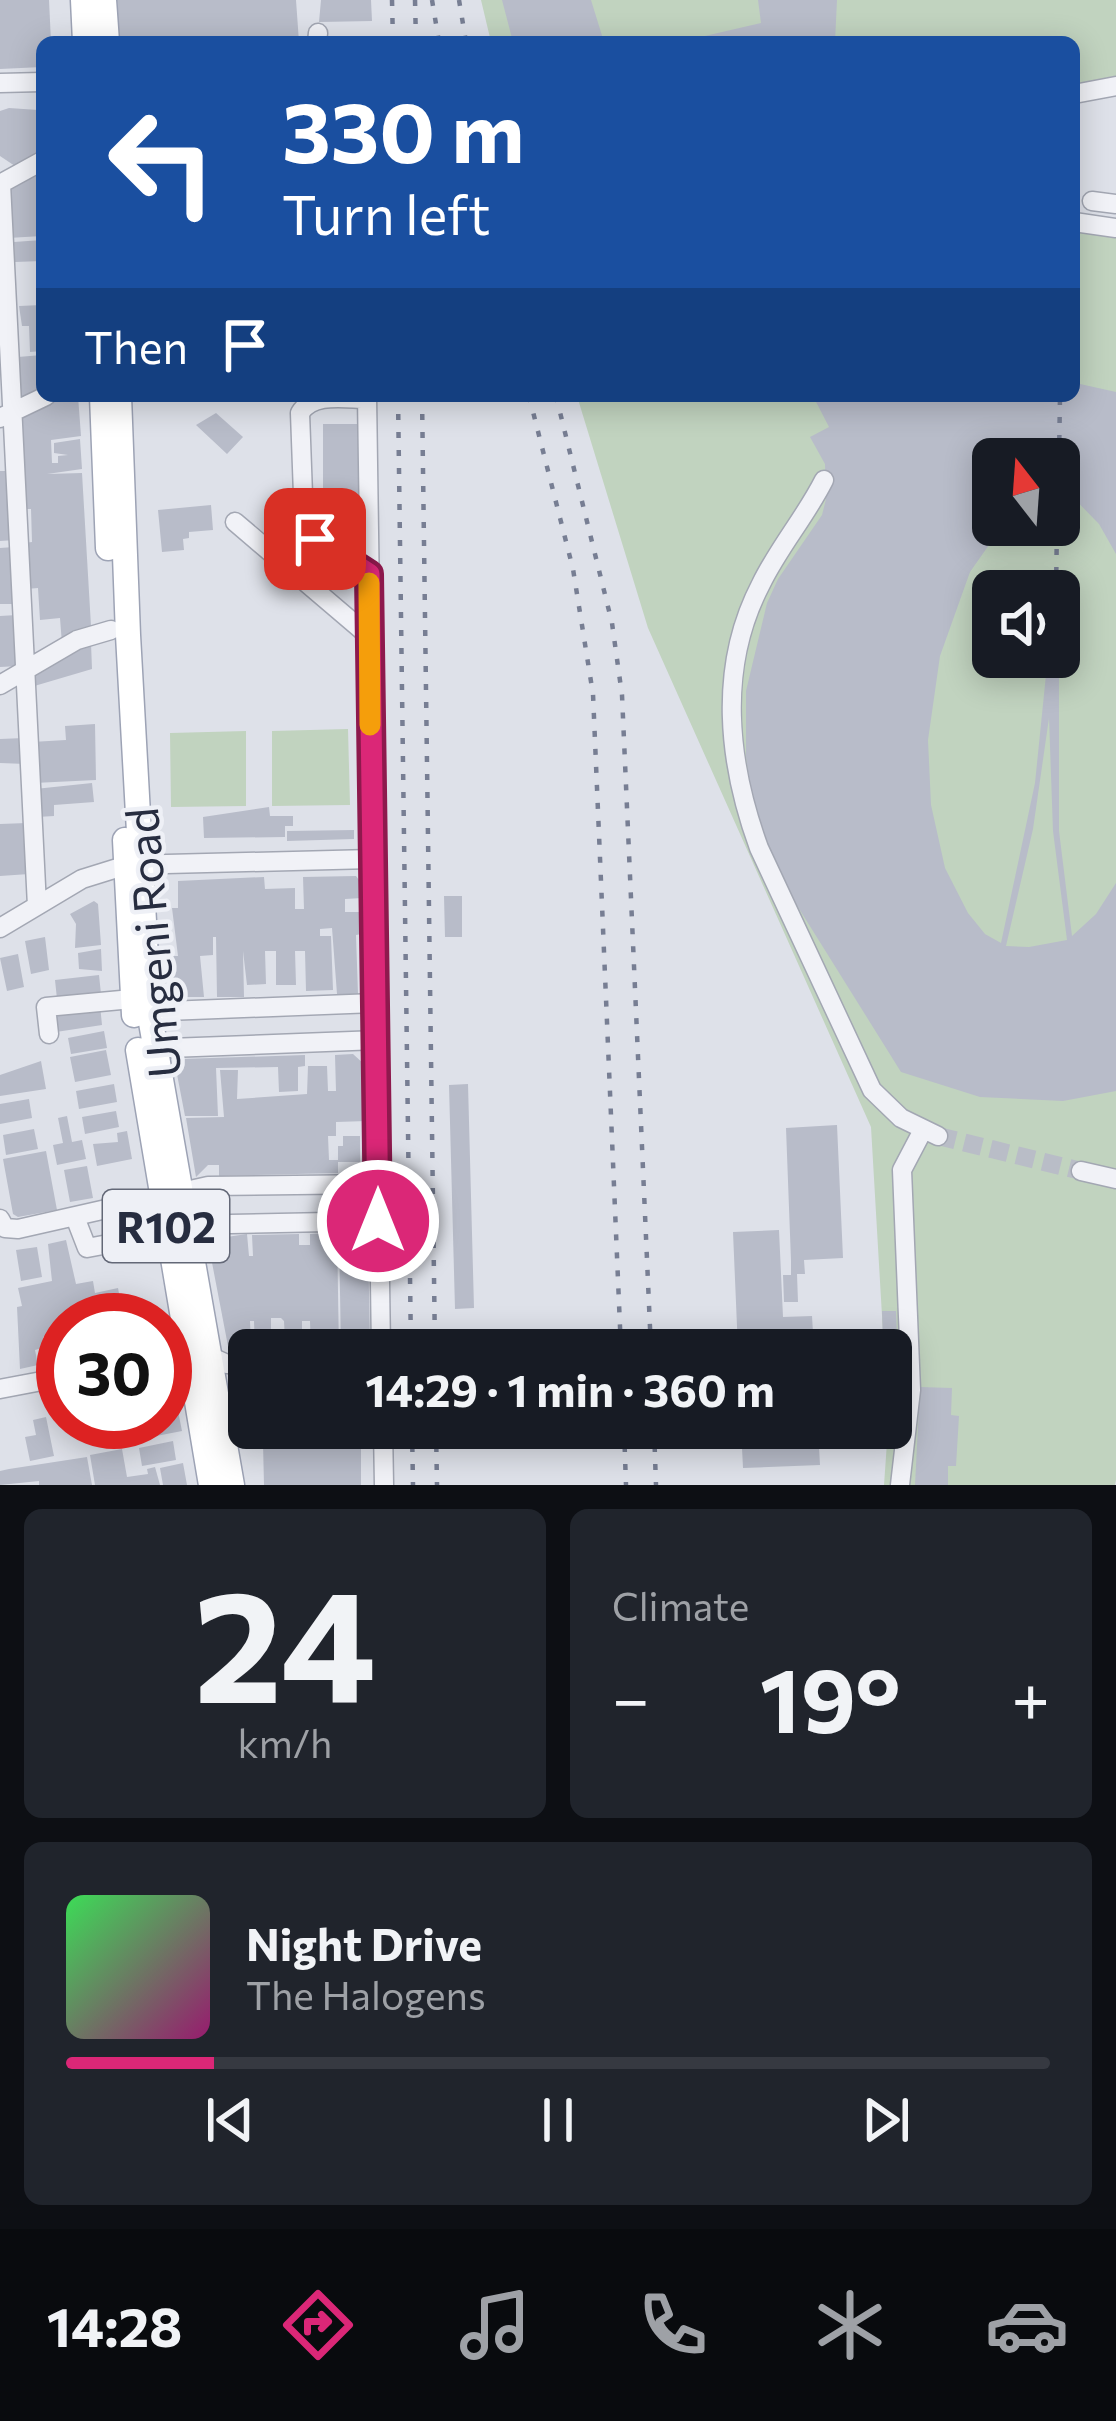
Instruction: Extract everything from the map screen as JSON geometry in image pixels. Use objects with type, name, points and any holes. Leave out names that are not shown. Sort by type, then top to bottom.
[{"type":"main road","points":[[83,0],[86,36]]},
{"type":"main road","points":[[104,0],[107,36]]},
{"type":"main road","name":"Umgeni Road","points":[[102,402],[112,630],[135,865]]},
{"type":"main road","name":"Umgeni Road","points":[[119,402],[138,1007],[171,1196],[180,1293]]},
{"type":"main road","name":"Umgeni Road","points":[[192,1373],[232,1485]]},
{"type":"main road","name":"Umgeni Road","points":[[192,1387],[211,1485]]},
{"type":"street","points":[[0,83],[36,82]]},
{"type":"street","points":[[1080,93],[1116,86]]},
{"type":"street","points":[[36,164],[0,184],[7,415],[37,906]]},
{"type":"street","points":[[1092,201],[1116,204]]},
{"type":"street","points":[[1080,223],[1116,228]]},
{"type":"street","points":[[7,415],[36,401]]},
{"type":"street","points":[[309,402],[300,413],[308,532],[369,574]]},
{"type":"street","points":[[367,402],[381,1329]]},
{"type":"street","points":[[824,480],[776,555],[749,613],[732,684],[732,747],[744,809],[758,848],[872,1090],[883,1104],[931,1133],[902,1170],[911,1390],[900,1485]]},
{"type":"street","points":[[235,522],[370,637]]},
{"type":"street","points":[[0,685],[89,634],[112,630]]},
{"type":"street","points":[[0,928],[82,879],[135,865],[372,859]]},
{"type":"street","points":[[49,1034],[46,1007],[375,1003]]},
{"type":"street","points":[[268,1007],[269,1043]]},
{"type":"street","points":[[146,1048],[378,1040]]},
{"type":"street","points":[[1081,1171],[1116,1179]]},
{"type":"street","points":[[3,1224],[18,1229],[208,1186],[378,1184]]},
{"type":"street","points":[[281,1187],[281,1222]]},
{"type":"street","points":[[75,1217],[87,1248],[173,1228],[378,1221]]},
{"type":"street","points":[[192,1357],[228,1364]]},
{"type":"street","points":[[0,1389],[36,1382]]},
{"type":"street","points":[[383,1449],[384,1485]]},
{"type":"green space","points":[[481,0],[1116,0],[1116,76],[1080,83],[1080,36],[490,36]]},
{"type":"green space","points":[[1080,233],[1116,238],[1115,1485],[884,1485],[887,1449],[912,1449],[912,1329],[883,1329],[871,1127],[648,628],[579,402],[1080,402]]},
{"type":"green space","points":[[348,729],[350,805],[272,806],[272,731]]},
{"type":"green space","points":[[246,731],[246,806],[171,807],[170,733]]},
{"type":"building","points":[[0,0],[49,0],[51,36],[36,36],[36,67],[0,69]]},
{"type":"building","points":[[117,0],[296,0],[299,36],[119,36]]},
{"type":"building","points":[[321,0],[371,0],[372,21],[319,22]]},
{"type":"building","points":[[502,0],[591,0],[602,36],[511,36]]},
{"type":"building","points":[[758,0],[837,0],[835,36],[705,36],[761,23]]},
{"type":"building","points":[[36,110],[36,155],[15,166],[0,156],[0,111]]},
{"type":"building","points":[[36,174],[36,236],[8,238],[5,189]]},
{"type":"building","points":[[36,240],[36,261],[15,262],[14,242]]},
{"type":"building","points":[[36,305],[36,352],[30,352],[29,326],[22,326],[19,306]]},
{"type":"building","points":[[36,356],[36,398],[21,406],[18,357]]},
{"type":"building","points":[[1080,384],[1116,392],[1116,554],[1099,524],[1080,505],[1080,438],[972,438],[972,546],[988,546],[970,572],[940,656],[928,740],[931,805],[945,868],[968,913],[985,934],[1001,943],[1035,783],[1046,678],[1059,678],[1059,831],[1072,936],[1096,914],[1116,883],[1116,1091],[1063,1101],[980,1097],[901,1072],[783,883],[751,791],[746,691],[767,603],[822,515],[825,464],[810,437],[829,427],[816,402],[1080,402]],"holes":[[[1049,718],[1053,831],[1067,940],[1006,946],[1033,829]]]},
{"type":"building","points":[[43,402],[78,402],[81,436],[51,440],[52,463],[68,455],[54,453],[54,443],[80,439],[82,469],[47,474],[82,473],[91,626],[62,644],[60,618],[40,620],[38,588],[26,589],[24,543],[32,542],[31,509],[22,509],[18,415]]},
{"type":"building","points":[[216,413],[243,437],[227,454],[196,425]]},
{"type":"building","points":[[323,424],[363,424],[363,524],[323,524]]},
{"type":"building","points":[[0,471],[12,471],[15,540],[0,541]]},
{"type":"building","points":[[211,505],[213,530],[189,532],[189,538],[183,539],[184,550],[162,552],[158,510]]},
{"type":"building","points":[[14,547],[16,604],[0,604],[0,548]]},
{"type":"building","points":[[17,615],[19,666],[0,667],[0,616]]},
{"type":"building","points":[[91,643],[92,669],[31,687],[30,675]]},
{"type":"building","points":[[95,724],[96,780],[34,783],[32,742],[66,740],[65,726]]},
{"type":"building","points":[[24,738],[26,764],[0,763],[0,739]]},
{"type":"building","points":[[92,783],[94,802],[54,805],[54,816],[37,817],[35,789]]},
{"type":"building","points":[[269,807],[270,816],[293,816],[293,826],[285,826],[285,837],[204,838],[203,817]]},
{"type":"building","points":[[27,823],[29,874],[0,876],[0,824]]},
{"type":"building","points":[[354,830],[354,839],[287,841],[287,831]]},
{"type":"building","points":[[356,876],[362,884],[362,898],[345,899],[345,912],[362,912],[362,934],[356,935],[358,994],[337,994],[332,928],[320,929],[320,936],[331,936],[333,990],[306,991],[305,951],[295,951],[296,985],[276,985],[276,951],[265,951],[266,984],[247,985],[243,951],[244,997],[217,997],[216,937],[213,955],[200,956],[204,997],[182,997],[170,989],[171,956],[178,956],[172,908],[178,908],[178,881],[264,877],[265,889],[295,888],[295,909],[304,909],[303,877]]},
{"type":"building","points":[[444,896],[462,896],[462,937],[445,937]]},
{"type":"building","points":[[94,901],[101,945],[75,948],[76,924],[70,914]]},
{"type":"building","points":[[45,937],[49,970],[31,974],[25,941]]},
{"type":"building","points":[[101,949],[102,971],[79,969],[78,953]]},
{"type":"building","points":[[18,954],[24,987],[7,991],[0,958]]},
{"type":"building","points":[[99,975],[101,994],[57,999],[55,980]]},
{"type":"building","points":[[100,1005],[102,1025],[56,1032],[54,1010]]},
{"type":"building","points":[[104,1031],[107,1048],[71,1054],[68,1038]]},
{"type":"building","points":[[106,1050],[111,1075],[75,1082],[70,1057]]},
{"type":"building","points":[[353,1054],[365,1065],[367,1121],[336,1122],[336,1136],[328,1136],[329,1160],[338,1160],[338,1173],[219,1176],[219,1165],[208,1165],[196,1177],[186,1118],[224,1117],[220,1070],[238,1070],[237,1099],[307,1094],[308,1066],[327,1066],[328,1091],[336,1091],[335,1055]]},
{"type":"building","points":[[305,1055],[305,1066],[298,1067],[298,1091],[279,1092],[278,1067],[216,1068],[218,1116],[185,1116],[176,1069],[181,1059]]},
{"type":"building","points":[[41,1061],[46,1089],[0,1096],[0,1075]]},
{"type":"building","points":[[114,1084],[117,1102],[79,1109],[76,1091]]},
{"type":"building","points":[[468,1084],[474,1308],[455,1309],[449,1085]]},
{"type":"building","points":[[29,1099],[32,1118],[0,1124],[0,1104]]},
{"type":"building","points":[[116,1111],[119,1127],[85,1134],[82,1117]]},
{"type":"building","points":[[67,1116],[72,1142],[82,1140],[86,1159],[57,1165],[53,1145],[63,1143],[58,1118]]},
{"type":"building","points":[[837,1125],[843,1258],[804,1260],[805,1274],[797,1274],[798,1302],[784,1302],[783,1275],[791,1275],[786,1128]]},
{"type":"building","points":[[34,1129],[38,1149],[6,1155],[3,1135]]},
{"type":"building","points":[[127,1131],[132,1159],[97,1166],[93,1144],[118,1142],[117,1133]]},
{"type":"building","points":[[343,1136],[360,1136],[360,1162],[338,1162]]},
{"type":"building","points":[[46,1151],[57,1210],[18,1217],[13,1214],[3,1159]]},
{"type":"building","points":[[87,1166],[93,1198],[70,1202],[64,1170]]},
{"type":"building","points":[[779,1230],[783,1317],[812,1316],[813,1329],[737,1329],[733,1232]]},
{"type":"building","points":[[356,1232],[357,1243],[368,1242],[370,1329],[341,1329],[339,1233]]},
{"type":"building","points":[[337,1233],[339,1329],[310,1329],[310,1321],[302,1321],[302,1329],[284,1329],[281,1318],[271,1318],[271,1329],[254,1329],[250,1321],[250,1329],[228,1329],[228,1346],[209,1247],[213,1239],[247,1234],[249,1256],[253,1256],[252,1235],[299,1234],[299,1245],[310,1245],[310,1234]]},
{"type":"building","points":[[66,1240],[76,1284],[93,1281],[95,1293],[36,1293],[36,1365],[20,1369],[18,1288],[52,1281],[48,1244]]},
{"type":"building","points":[[37,1247],[42,1277],[21,1281],[16,1250]]},
{"type":"building","points":[[882,1311],[896,1311],[897,1329],[883,1329]]},
{"type":"building","points":[[920,1387],[952,1388],[951,1415],[959,1416],[956,1466],[948,1466],[948,1485],[915,1485]]},
{"type":"building","points":[[36,1435],[36,1449],[53,1449],[54,1456],[30,1461],[25,1437]]},
{"type":"building","points":[[122,1449],[127,1477],[148,1474],[147,1469],[155,1467],[160,1485],[95,1485],[90,1455]]},
{"type":"building","points":[[139,1449],[174,1449],[176,1460],[142,1466]]},
{"type":"building","points":[[263,1449],[361,1449],[361,1485],[264,1485]]},
{"type":"building","points":[[742,1449],[819,1449],[820,1465],[743,1468]]},
{"type":"building","points":[[87,1457],[92,1485],[39,1485],[39,1481],[0,1485],[0,1471]]},
{"type":"building","points":[[183,1463],[187,1485],[163,1485],[160,1468]]},
{"type":"tunnel","points":[[938,1136],[1081,1171]]},
{"type":"railway","points":[[392,0],[393,36]]},
{"type":"railway","points":[[415,0],[416,36]]},
{"type":"railway","points":[[432,0],[438,36]]},
{"type":"railway","points":[[459,0],[465,36]]},
{"type":"railway","points":[[398,402],[411,1329]]},
{"type":"railway","points":[[422,402],[435,1329]]},
{"type":"railway","points":[[531,402],[573,569],[593,694],[620,1329]]},
{"type":"railway","points":[[557,402],[612,623],[622,695],[650,1329]]},
{"type":"railway","points":[[1059,438],[1060,402]]},
{"type":"railway","points":[[1056,570],[1057,546]]},
{"type":"railway","points":[[412,1449],[413,1485]]},
{"type":"railway","points":[[436,1449],[437,1485]]},
{"type":"railway","points":[[625,1449],[626,1485]]},
{"type":"railway","points":[[655,1449],[656,1485]]},
{"type":"slow traffic","points":[[369,583],[370,725]]},
{"type":"route","points":[[315,539],[369,574],[378,1221]]}]
